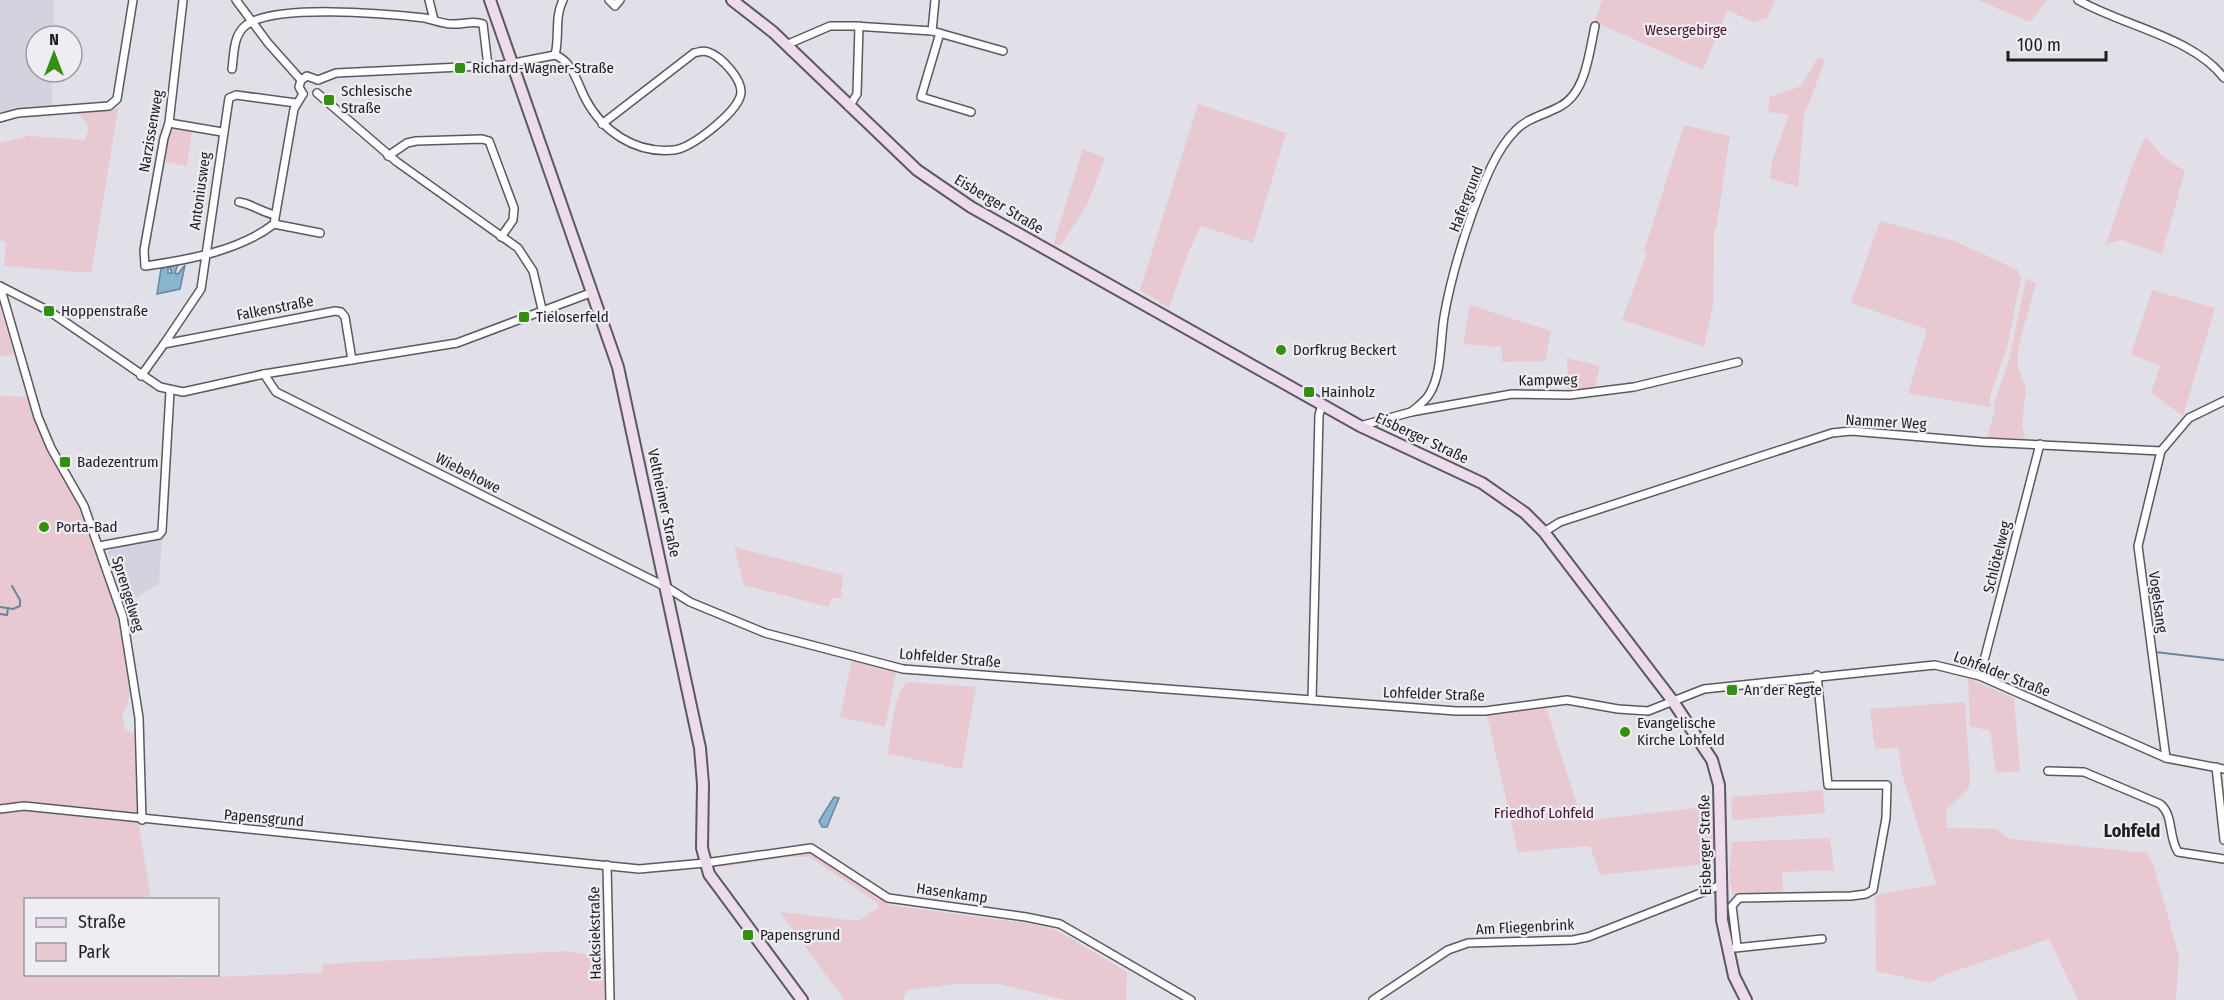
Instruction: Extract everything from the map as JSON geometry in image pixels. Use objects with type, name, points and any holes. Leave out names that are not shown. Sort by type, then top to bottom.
[{"type":"main road","name":"Veltheimer Straße","points":[[490,0],[618,367],[668,588],[702,763],[702,838],[705,863],[718,887],[802,1000]]},
{"type":"main road","name":"Eisberger Straße","points":[[732,0],[746,9],[786,45],[917,170],[971,207],[1360,426],[1482,483],[1525,513],[1545,532],[1672,700],[1712,760],[1719,785],[1721,885],[1732,948],[1734,976],[1746,1000]]},
{"type":"street","points":[[0,118],[18,113],[109,106],[117,99],[133,0]]},
{"type":"street","name":"Narzissenweg","points":[[183,0],[169,123],[144,250],[145,266],[206,254]]},
{"type":"street","points":[[236,0],[301,80]]},
{"type":"street","points":[[429,0],[434,20]]},
{"type":"street","points":[[555,55],[559,34],[557,14],[563,0]]},
{"type":"street","points":[[609,0],[615,6],[620,0]]},
{"type":"street","points":[[932,32],[935,0]]},
{"type":"street","points":[[2078,0],[2193,52],[2212,63],[2224,78]]},
{"type":"street","points":[[232,69],[237,36],[251,21],[273,16],[325,13],[396,15],[454,24],[476,21],[483,24],[488,66]]},
{"type":"street","points":[[786,45],[830,26],[859,26],[940,33],[1003,51]]},
{"type":"street","points":[[849,106],[857,93],[859,26]]},
{"type":"street","name":"Hafergrund","points":[[1411,412],[1429,396],[1434,384],[1444,315],[1451,287],[1473,212],[1489,176],[1508,140],[1522,124],[1561,106],[1573,96],[1585,71],[1595,26]]},
{"type":"street","points":[[940,33],[921,97],[971,112]]},
{"type":"street","points":[[318,80],[320,87],[317,93],[312,97],[303,94],[299,87],[301,80],[308,76],[318,80],[336,73],[488,66],[555,55],[568,62],[586,99],[602,124],[613,134],[632,144],[661,150],[676,150],[700,140],[735,105],[740,98],[741,86],[738,79],[714,55],[703,51],[694,53],[602,124]]},
{"type":"street","points":[[317,93],[388,156],[527,258],[542,309]]},
{"type":"street","points":[[274,225],[296,103],[303,94]]},
{"type":"street","name":"Antoniusweg","points":[[164,344],[201,290],[227,102],[234,95],[296,103]]},
{"type":"street","points":[[169,123],[222,132]]},
{"type":"street","points":[[388,156],[407,143],[416,141],[482,139],[489,141],[514,208],[513,220],[501,237]]},
{"type":"street","points":[[239,202],[250,204],[261,212],[275,215]]},
{"type":"street","points":[[206,254],[256,238],[274,225],[320,233]]},
{"type":"street","points":[[0,286],[49,311],[141,376],[170,391],[201,390],[264,374],[457,343],[542,309],[593,292]]},
{"type":"street","name":"Sprengelweg","points":[[0,286],[41,425],[51,448],[77,491],[99,546],[123,617],[139,718],[142,820]]},
{"type":"street","name":"Falkenstraße","points":[[164,344],[335,311],[341,312],[345,317],[352,360]]},
{"type":"street","points":[[141,376],[164,344]]},
{"type":"street","name":"Kampweg","points":[[1360,426],[1411,412],[1512,394],[1570,395],[1634,387],[1737,362]]},
{"type":"street","name":"Wiebehowe","points":[[264,374],[276,392],[668,588]]},
{"type":"street","points":[[99,546],[159,535],[162,531],[170,391]]},
{"type":"street","points":[[2162,451],[2189,418],[2224,401]]},
{"type":"street","points":[[1312,700],[1319,415],[1322,405]]},
{"type":"street","name":"Nammer Weg","points":[[1545,532],[1560,522],[1832,433],[1851,431],[1982,442],[2162,451]]},
{"type":"street","name":"Schlötelweg","points":[[1980,676],[2040,444]]},
{"type":"street","name":"Vogelsang","points":[[2162,451],[2138,546],[2166,758]]},
{"type":"street","name":"Lohfelder Straße","points":[[668,588],[690,602],[765,633],[903,669],[1485,711],[1566,700],[1618,709],[1648,711],[1704,689],[1935,664],[1980,676],[2166,758],[2220,768]]},
{"type":"street","points":[[1817,675],[1828,785],[1887,785],[1886,818],[1873,890],[1866,894],[1851,896],[1739,898],[1732,906],[1732,948],[1822,939]]},
{"type":"street","points":[[2220,768],[2224,840]]},
{"type":"street","points":[[2048,771],[2084,772],[2160,804],[2168,813],[2172,843],[2178,852],[2224,859]]},
{"type":"street","name":"Papensgrund","points":[[0,809],[24,806],[142,820],[639,868],[705,863]]},
{"type":"street","name":"Hasenkamp","points":[[705,863],[811,848],[888,898],[1026,917],[1060,924],[1191,1000]]},
{"type":"street","name":"Hacksiekstraße","points":[[607,865],[610,1000]]},
{"type":"street","name":"Am Fliegenbrink","points":[[1373,1000],[1448,950],[1468,943],[1574,940],[1588,937],[1721,885]]},
{"type":"shaded area","points":[[0,0],[54,0],[54,24],[24,24],[24,84],[53,84],[52,108],[23,110],[0,115]]},
{"type":"shaded area","points":[[162,539],[159,584],[127,603],[108,553],[110,549]]},
{"type":"green space","name":"Wesergebirge","points":[[1602,0],[1775,0],[1767,18],[1753,22],[1727,10],[1703,70],[1595,22]]},
{"type":"green space","points":[[1978,0],[2047,0],[2030,22]]},
{"type":"green space","points":[[1818,57],[1825,60],[1804,116],[1798,187],[1770,178],[1772,160],[1789,115],[1768,112],[1770,97],[1801,86]]},
{"type":"green space","points":[[1198,104],[1286,133],[1253,243],[1201,226],[1189,251],[1169,308],[1140,290]]},
{"type":"green space","points":[[118,109],[91,273],[4,266],[6,242],[0,240],[0,143],[28,136],[85,140],[89,126],[77,112]]},
{"type":"green space","points":[[1684,125],[1730,136],[1716,229],[1714,229],[1713,306],[1704,347],[1622,320],[1647,253],[1644,251]]},
{"type":"green space","points":[[177,127],[192,132],[187,166],[162,161],[168,133]]},
{"type":"green space","points":[[2146,136],[2162,156],[2185,171],[2162,254],[2122,240],[2106,244],[2135,159]]},
{"type":"green space","points":[[1083,149],[1105,158],[1087,205],[1061,245],[1053,245]]},
{"type":"green space","points":[[1880,221],[1954,241],[2018,270],[2021,278],[2007,348],[1990,396],[1990,407],[1908,393],[1927,329],[1851,303]]},
{"type":"green space","points":[[2026,279],[2036,283],[2018,349],[2017,363],[2026,389],[2022,423],[2025,438],[1987,438],[1995,410],[1994,404],[2009,360]]},
{"type":"green space","points":[[2152,290],[2215,308],[2183,416],[2151,393],[2160,366],[2131,354]]},
{"type":"green space","points":[[1470,305],[1551,331],[1545,361],[1502,362],[1501,347],[1463,344]]},
{"type":"green space","points":[[0,307],[14,355],[0,356]]},
{"type":"green space","points":[[1567,358],[1600,366],[1594,390],[1568,393]]},
{"type":"green space","points":[[0,396],[27,397],[44,438],[69,481],[94,542],[120,617],[130,688],[128,703],[122,716],[125,730],[136,735],[137,815],[151,898],[24,898],[24,976],[174,976],[174,978],[321,973],[323,964],[568,951],[606,959],[608,1000],[0,1000]]},
{"type":"green space","points":[[734,547],[843,575],[841,598],[831,598],[829,607],[744,585]]},
{"type":"green space","points":[[852,660],[896,671],[885,727],[840,717]]},
{"type":"green space","points":[[1968,678],[2014,698],[2020,771],[1996,773],[1990,731],[1970,726]]},
{"type":"green space","points":[[908,682],[976,687],[962,769],[888,754],[896,704],[903,686]]},
{"type":"green space","points":[[1965,702],[1969,788],[1946,810],[1947,828],[1996,829],[2010,839],[2147,853],[2153,863],[2179,956],[2176,1000],[2078,1000],[2049,939],[1941,976],[1931,983],[1876,971],[1875,895],[1936,884],[1902,774],[1898,748],[1875,749],[1870,709]]},
{"type":"green space","name":"Friedhof Lohfeld","points":[[1545,704],[1582,821],[1714,806],[1715,863],[1600,875],[1590,846],[1518,852],[1487,715]]},
{"type":"green space","points":[[1823,790],[1825,813],[1732,820],[1731,797]]},
{"type":"green space","points":[[1830,838],[1834,870],[1782,872],[1783,894],[1732,895],[1729,872],[1732,842]]},
{"type":"green space","points":[[811,850],[889,900],[889,905],[1032,924],[1058,931],[1127,972],[1126,1000],[1066,1000],[998,984],[957,984],[907,990],[903,1000],[844,1000],[780,912],[858,921],[879,907],[876,902],[810,857],[789,857],[719,867],[716,863]]},
{"type":"water","points":[[178,264],[175,273],[178,274],[185,265],[180,289],[157,294],[161,269],[168,266],[168,273],[172,273],[169,266]]},
{"type":"water","points":[[834,797],[839,798],[827,827],[822,827],[819,821]]},
{"type":"waterway","points":[[0,607],[13,609],[20,606],[20,600],[12,586]]},
{"type":"waterway","points":[[0,614],[7,615],[8,608]]},
{"type":"waterway","points":[[2155,652],[2224,660]]},
{"type":"place","name":"Richard-Wagner-Straße","points":[[460,68]]},
{"type":"place","name":"Schlesische Straße","points":[[329,100]]},
{"type":"place","name":"Hoppenstraße","points":[[49,311]]},
{"type":"place","name":"Tieloserfeld","points":[[524,317]]},
{"type":"place","name":"Dorfkrug Beckert","points":[[1281,350]]},
{"type":"place","name":"Hainholz","points":[[1309,392]]},
{"type":"place","name":"Badezentrum","points":[[65,462]]},
{"type":"place","name":"Porta-Bad","points":[[44,527]]},
{"type":"place","name":"An der Regte","points":[[1732,690]]},
{"type":"place","name":"Evangelische Kirche Lohfeld","points":[[1625,732]]},
{"type":"place","name":"Papensgrund","points":[[748,935]]},
{"type":"district","name":"Lohfeld","points":[[2132,831]]}]
